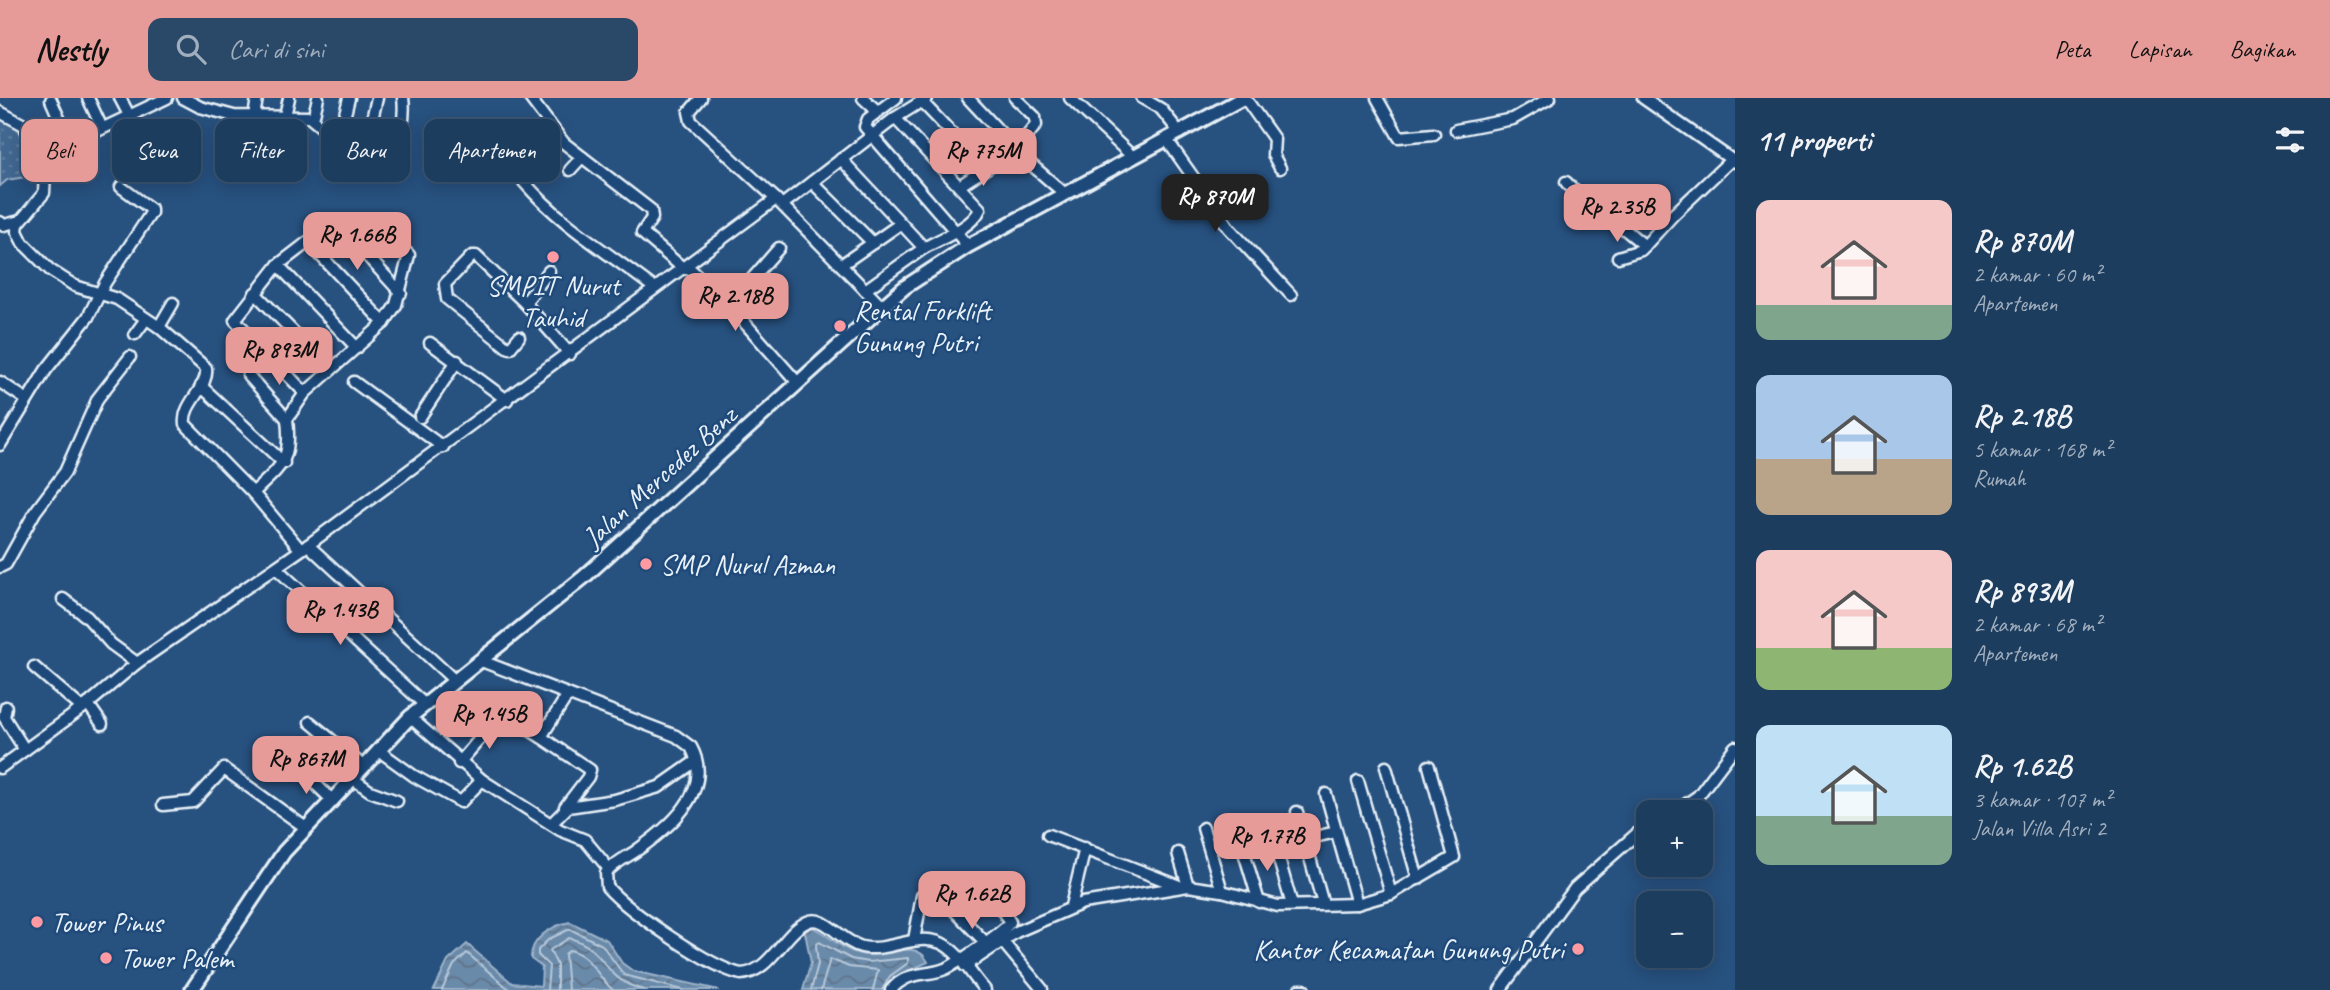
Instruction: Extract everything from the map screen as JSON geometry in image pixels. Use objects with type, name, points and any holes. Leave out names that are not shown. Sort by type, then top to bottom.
[{"type":"main road","name":"Jalan Mercedez Benz","points":[[192,990],[266,876],[306,828],[410,717],[584,577],[905,287],[968,246],[1244,98]]},
{"type":"street","points":[[88,98],[102,128]]},
{"type":"street","points":[[120,98],[131,117]]},
{"type":"street","points":[[98,130],[131,117],[153,102],[167,98]]},
{"type":"street","points":[[183,98],[214,111],[254,117],[313,119],[321,125]]},
{"type":"street","points":[[254,117],[257,98]]},
{"type":"street","points":[[285,116],[289,98]]},
{"type":"street","points":[[313,119],[318,98]]},
{"type":"street","points":[[343,119],[349,98]]},
{"type":"street","points":[[372,119],[377,98]]},
{"type":"street","points":[[402,119],[405,108],[403,98]]},
{"type":"street","points":[[530,98],[564,144],[651,210],[652,218],[642,233],[729,305],[798,383]]},
{"type":"street","points":[[701,98],[689,112],[691,121],[779,202],[882,307]]},
{"type":"street","points":[[863,98],[877,111]]},
{"type":"street","points":[[896,98],[865,121],[870,136],[968,246]]},
{"type":"street","points":[[968,98],[1016,149],[1065,193]]},
{"type":"street","points":[[959,186],[1016,149],[1037,121],[1015,98]]},
{"type":"street","points":[[1070,98],[1133,157]]},
{"type":"street","points":[[1142,98],[1161,109],[1180,133]]},
{"type":"street","points":[[1244,98],[1275,139],[1273,155],[1280,168]]},
{"type":"street","points":[[1377,98],[1399,137],[1434,134]]},
{"type":"street","points":[[1456,130],[1513,119],[1550,98]]},
{"type":"street","points":[[1618,257],[1639,252],[1733,162],[1643,98]]},
{"type":"street","points":[[51,100],[60,119]]},
{"type":"street","points":[[0,768],[85,706],[137,663],[276,568],[508,400],[654,288],[812,182],[870,136],[924,100],[985,168]]},
{"type":"street","points":[[0,112],[21,123]]},
{"type":"street","points":[[865,290],[980,212],[979,206],[895,118]]},
{"type":"street","points":[[1167,140],[1229,228],[1291,295]]},
{"type":"street","points":[[569,170],[582,157]]},
{"type":"street","points":[[841,159],[924,248]]},
{"type":"street","points":[[0,222],[4,225],[20,221],[44,193],[46,182]]},
{"type":"street","points":[[524,182],[547,209],[654,288]]},
{"type":"street","points":[[812,182],[873,243]]},
{"type":"street","points":[[1566,182],[1599,217],[1611,218],[1645,246]]},
{"type":"street","points":[[0,445],[46,370],[88,317],[152,211],[121,187]]},
{"type":"street","points":[[20,221],[19,236],[37,259],[75,286],[117,299],[159,327],[206,368],[201,386],[187,410],[185,424],[304,547],[454,680]]},
{"type":"street","points":[[841,265],[900,224]]},
{"type":"street","points":[[287,419],[305,393],[384,323],[401,293],[410,260],[407,252],[381,229],[370,234],[357,229],[347,234],[308,242],[278,265],[233,319],[305,393]]},
{"type":"street","points":[[347,234],[401,293]]},
{"type":"street","points":[[308,242],[384,323]]},
{"type":"street","points":[[729,305],[779,248]]},
{"type":"street","points":[[519,337],[510,348],[507,347],[450,303],[443,288],[474,255],[525,303],[570,354]]},
{"type":"street","points":[[278,265],[357,348]]},
{"type":"street","points":[[525,303],[549,271]]},
{"type":"street","points":[[255,293],[331,370]]},
{"type":"street","points":[[159,327],[173,303]]},
{"type":"street","points":[[135,334],[146,318]]},
{"type":"street","points":[[430,343],[508,400]]},
{"type":"street","points":[[0,567],[6,564],[35,512],[65,472],[98,398],[130,357]]},
{"type":"street","points":[[420,417],[457,361]]},
{"type":"street","points":[[248,375],[287,419],[290,443],[284,463],[253,493]]},
{"type":"street","points":[[0,382],[27,400]]},
{"type":"street","points":[[354,382],[443,447]]},
{"type":"street","points":[[201,386],[284,463]]},
{"type":"street","points":[[276,568],[424,705]]},
{"type":"street","points":[[63,599],[87,617],[103,638],[137,663]]},
{"type":"street","points":[[479,660],[688,743],[696,761],[696,780],[688,804],[644,844],[609,869],[605,878],[607,887],[631,909],[736,973],[753,972],[803,924],[814,919],[825,921],[841,939],[859,946],[877,948],[914,940],[942,944],[963,963],[985,990]]},
{"type":"street","points":[[34,667],[85,706],[102,724]]},
{"type":"street","points":[[541,737],[567,696]]},
{"type":"street","points":[[6,707],[4,718],[25,750]]},
{"type":"street","points":[[460,763],[502,713],[541,737],[590,772],[551,824]]},
{"type":"street","points":[[410,717],[482,780],[551,824],[585,839],[609,869]]},
{"type":"street","points":[[310,722],[363,766]]},
{"type":"street","points":[[1692,800],[1735,747]]},
{"type":"street","points":[[378,750],[414,776],[461,802],[482,780]]},
{"type":"street","points":[[564,809],[648,791],[668,782],[696,761]]},
{"type":"street","points":[[1048,835],[1184,886],[1222,891],[1259,902],[1292,905],[1357,904],[1391,894],[1454,857],[1429,766]]},
{"type":"street","points":[[1386,767],[1418,879]]},
{"type":"street","points":[[163,805],[193,802],[224,769],[306,828]]},
{"type":"street","points":[[301,770],[332,800]]},
{"type":"street","points":[[352,778],[370,791],[397,801]]},
{"type":"street","points":[[1357,781],[1391,894]]},
{"type":"street","points":[[1326,794],[1357,904]]},
{"type":"street","points":[[1297,812],[1323,904]]},
{"type":"street","points":[[1203,828],[1222,891]]},
{"type":"street","points":[[1237,829],[1259,902]]},
{"type":"street","points":[[1271,832],[1292,905]]},
{"type":"street","points":[[1306,839],[1336,832]]},
{"type":"street","points":[[1500,990],[1575,888],[1636,835]]},
{"type":"street","points":[[1071,906],[1084,848]]},
{"type":"street","points":[[1178,853],[1184,886]]},
{"type":"street","points":[[891,990],[908,976],[940,971],[963,963],[1071,906],[1184,886]]},
{"type":"street","points":[[914,940],[922,896],[935,890],[962,891]]},
{"type":"street","points":[[951,907],[984,941]]},
{"type":"street","points":[[963,963],[984,941],[1010,924],[1000,907]]},
{"type":"street","points":[[1002,941],[1042,989]]},
{"type":"shaded area","points":[[0,112],[14,116],[21,130],[21,178],[7,180],[0,186]]},
{"type":"water","points":[[570,922],[607,940],[622,963],[633,971],[719,990],[434,990],[448,961],[467,944],[512,983],[541,986],[542,967],[531,959],[534,945],[549,930]]},
{"type":"water","points":[[810,927],[858,954],[909,950],[917,951],[928,962],[908,971],[887,990],[803,990],[811,963],[805,932]]},
{"type":"place","name":"SMPIT Nurut Tauhid","points":[[553,257]]},
{"type":"place","name":"Rental Forklift Gunung Putri","points":[[840,326]]},
{"type":"place","name":"SMP Nurul Azman","points":[[646,564]]},
{"type":"place","name":"Tower Pinus","points":[[37,922]]},
{"type":"place","name":"Kantor Kecamatan Gunung Putri","points":[[1578,949]]},
{"type":"place","name":"Tower Palem","points":[[106,958]]}]
